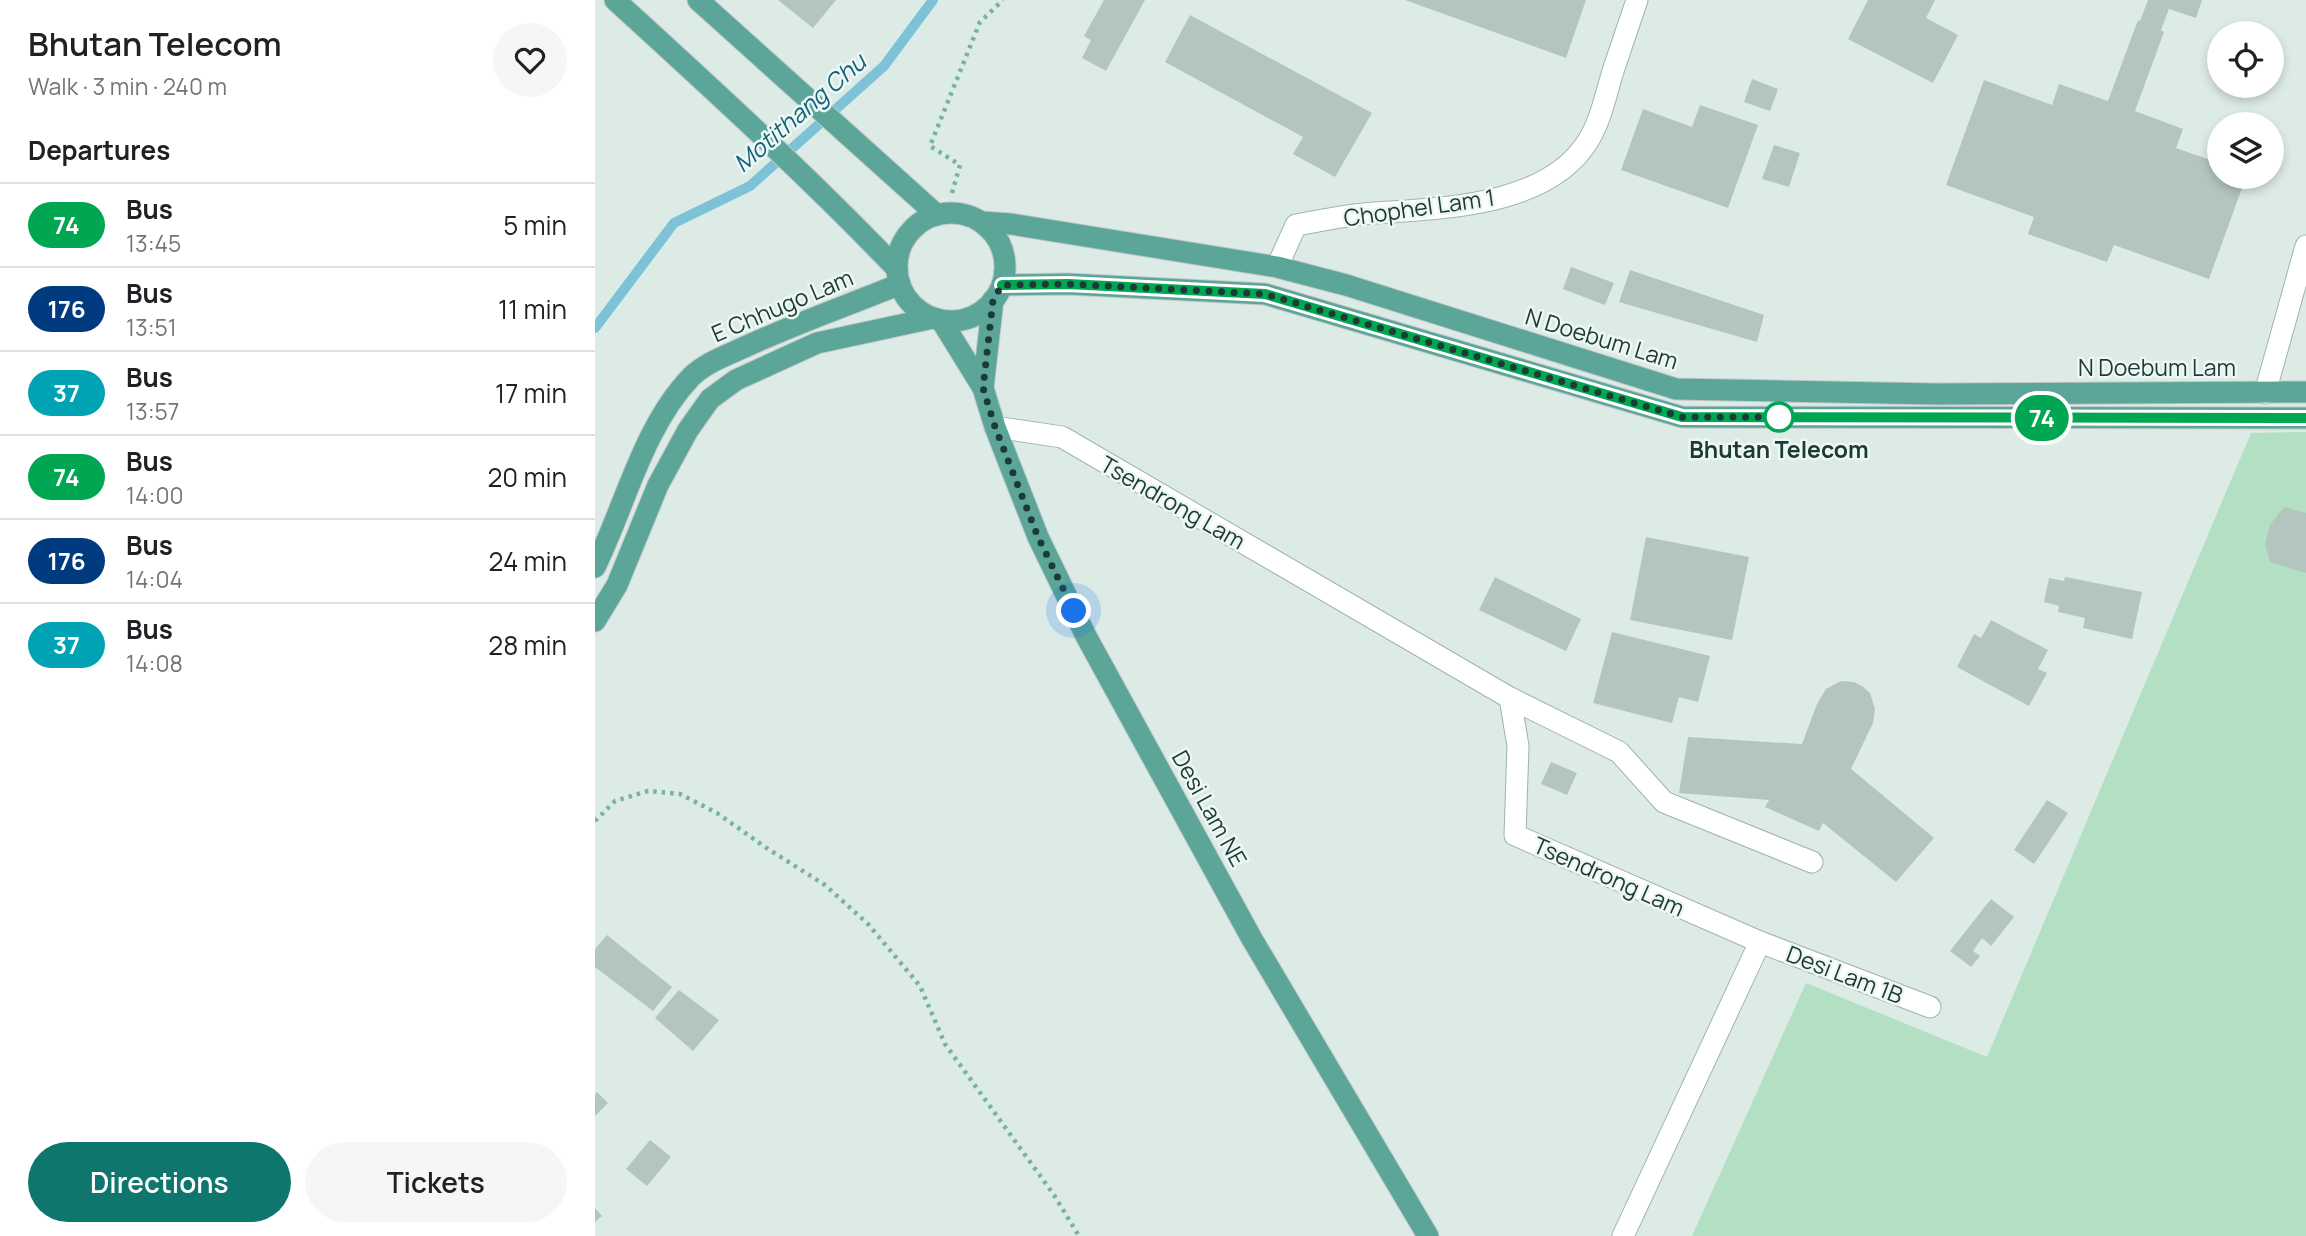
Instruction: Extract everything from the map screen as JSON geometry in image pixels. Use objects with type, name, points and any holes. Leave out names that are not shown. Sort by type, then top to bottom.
[{"type":"main road","points":[[615,0],[753,125],[852,222],[899,277]]},
{"type":"main road","points":[[698,0],[898,179],[941,214]]},
{"type":"main road","points":[[941,214],[967,215],[981,222],[992,231],[1004,256],[983,388],[937,319],[919,310],[907,299],[899,277],[899,255],[908,236],[923,221],[941,214]]},
{"type":"main road","name":"N Doebum Lam","points":[[981,222],[1011,224],[1277,267],[1346,285],[1676,389],[1936,394],[2306,392]]},
{"type":"main road","name":"E Chhugo Lam","points":[[595,565],[637,464],[667,409],[690,379],[716,360],[899,277]]},
{"type":"main road","points":[[595,621],[617,585],[657,485],[688,430],[716,394],[736,380],[817,343],[937,319],[955,321],[970,318],[983,311],[998,292],[1068,284],[1265,294],[1682,417],[2306,418]]},
{"type":"main road","name":"Desi Lam NE","points":[[983,388],[995,427],[1038,537],[1086,636],[1252,939],[1428,1236]]},
{"type":"lane","name":"Chophel Lam 1","points":[[1277,267],[1296,225],[1362,214],[1468,205],[1524,190],[1550,178],[1579,153],[1596,127],[1637,0]]},
{"type":"lane","points":[[2265,393],[2306,246]]},
{"type":"lane","name":"Tsendrong Lam","points":[[995,427],[1062,437],[1510,698],[1518,746],[1514,835],[1760,942]]},
{"type":"lane","points":[[1510,698],[1619,751],[1664,802],[1812,862]]},
{"type":"lane","points":[[1623,1236],[1760,942]]},
{"type":"lane","name":"Desi Lam 1B","points":[[1760,942],[1930,1007]]},
{"type":"path","points":[[941,214],[960,165],[930,146],[980,22],[1003,0]]},
{"type":"path","points":[[595,821],[615,801],[648,790],[680,794],[717,813],[825,885],[868,924],[919,986],[945,1044],[1054,1195],[1079,1236]]},
{"type":"green space","points":[[2306,432],[2306,1236],[1692,1236],[1806,983],[1987,1057],[2251,433]]},
{"type":"building","points":[[778,0],[836,0],[813,28]]},
{"type":"building","points":[[1104,0],[1145,0],[1106,71],[1082,58],[1091,40],[1084,36]]},
{"type":"building","points":[[1405,0],[1586,0],[1566,58]]},
{"type":"building","points":[[1868,0],[1935,0],[1926,18],[1958,35],[1933,83],[1848,39]]},
{"type":"building","points":[[2148,0],[2202,0],[2196,18],[2169,9],[2161,30],[2164,32],[2135,111],[2183,129],[2176,148],[2207,159],[2207,189],[2242,189],[2209,279],[2114,245],[2107,262],[2028,234],[2034,217],[1946,185],[1984,80],[2052,105],[2059,84],[2108,101],[2138,20],[2140,21]]},
{"type":"building","points":[[1190,15],[1372,113],[1335,177],[1293,154],[1303,137],[1165,62]]},
{"type":"building","points":[[1752,79],[1778,89],[1770,111],[1744,102]]},
{"type":"building","points":[[1700,105],[1758,125],[1728,208],[1621,170],[1643,109],[1692,127]]},
{"type":"building","points":[[1774,145],[1800,153],[1789,187],[1762,179]]},
{"type":"building","points":[[1571,267],[1614,283],[1605,305],[1563,289]]},
{"type":"building","points":[[1630,270],[1764,315],[1757,342],[1619,302]]},
{"type":"building","points":[[2284,507],[2306,513],[2306,573],[2270,562],[2265,544],[2270,525]]},
{"type":"building","points":[[1646,537],[1749,557],[1732,640],[1630,620]]},
{"type":"building","points":[[1495,577],[1581,619],[1566,651],[1479,610]]},
{"type":"building","points":[[2065,577],[2142,592],[2132,639],[2083,628],[2085,618],[2058,612],[2059,606],[2044,602],[2049,578],[2064,581]]},
{"type":"building","points":[[1991,620],[2048,650],[2038,669],[2047,673],[2029,706],[1957,667],[1974,634],[1981,638]]},
{"type":"building","points":[[1612,632],[1710,656],[1698,702],[1679,697],[1672,723],[1593,703]]},
{"type":"building","points":[[1841,681],[1862,686],[1870,693],[1875,709],[1873,723],[1851,769],[1934,838],[1896,882],[1823,823],[1819,831],[1765,807],[1769,800],[1679,793],[1688,737],[1802,744],[1817,704],[1826,689]]},
{"type":"building","points":[[1551,762],[1577,773],[1567,795],[1541,784]]},
{"type":"building","points":[[2047,800],[2068,813],[2034,864],[2014,850]]},
{"type":"building","points":[[1991,899],[2014,917],[1991,946],[1982,938],[1973,951],[1980,956],[1971,967],[1950,951]]},
{"type":"building","points":[[607,935],[672,987],[653,1011],[595,967],[595,949]]},
{"type":"building","points":[[679,990],[719,1020],[693,1051],[655,1018]]},
{"type":"building","points":[[597,1092],[608,1103],[595,1116],[595,1094]]},
{"type":"building","points":[[650,1140],[671,1157],[647,1186],[626,1169]]},
{"type":"building","points":[[595,1208],[602,1216],[595,1222]]},
{"type":"waterway","name":"Motithang Chu","points":[[595,328],[674,223],[750,186],[884,66],[933,0]]},
{"type":"bus line","name":"74","points":[[1002,285],[1068,284],[1265,294],[1682,417],[2306,418]]},
{"type":"place","name":"Bhutan Telecom","points":[[1779,417]]},
{"type":"route","points":[[1074,611],[1038,537],[995,427],[983,388],[993,300],[1002,285],[1068,284],[1265,294],[1682,417],[1790,417],[1779,417]]}]
